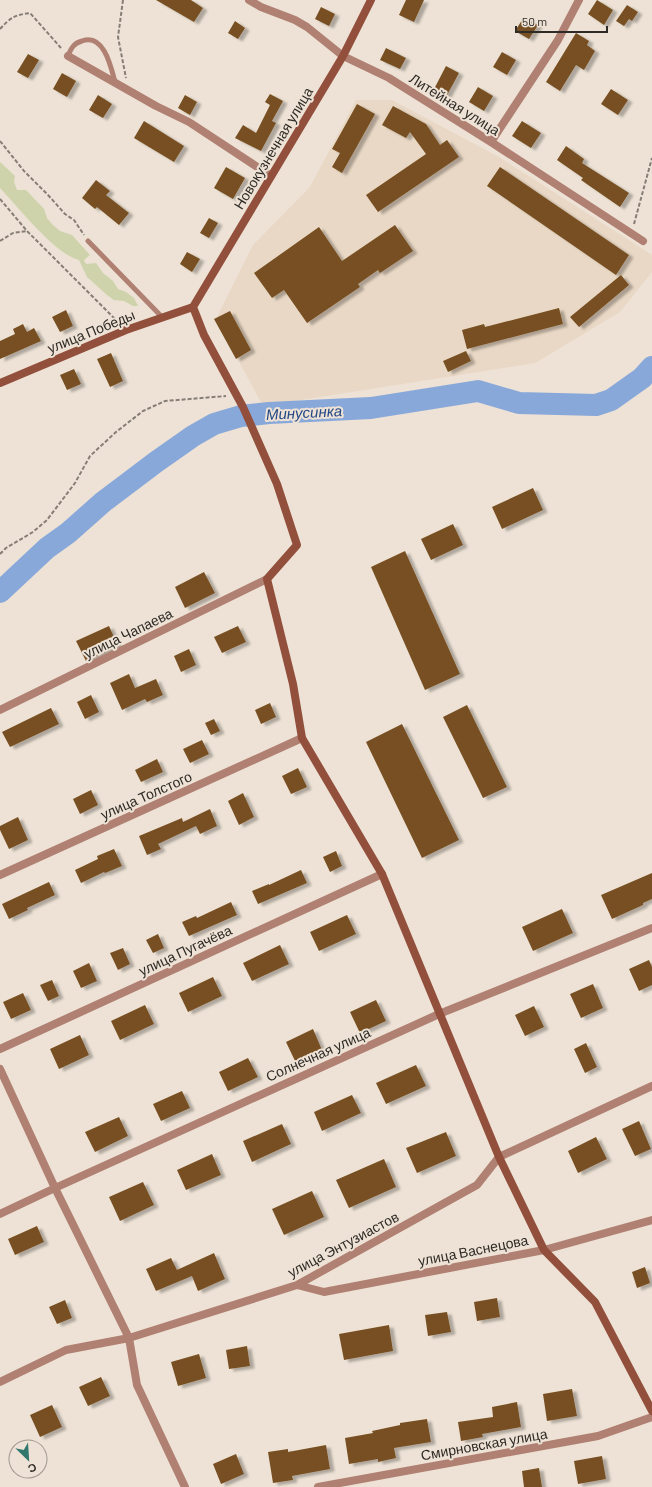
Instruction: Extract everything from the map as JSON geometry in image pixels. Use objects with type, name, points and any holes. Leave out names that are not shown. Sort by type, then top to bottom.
[{"type":"street","name":"Литейная улица","points":[[249,0],[261,7],[295,20],[307,27],[343,56],[389,78],[492,142],[643,241]]},
{"type":"street","name":"Новокузнечная улица","points":[[193,307],[343,56],[371,0]]},
{"type":"street","points":[[492,142],[558,40],[579,0]]},
{"type":"street","points":[[68,56],[156,106],[189,122],[271,176]]},
{"type":"street","points":[[193,307],[204,335],[243,407],[277,484],[297,545],[267,579],[293,684],[302,738],[382,874],[499,1157],[544,1250],[595,1302],[652,1411]]},
{"type":"street","name":"улица Победы","points":[[0,383],[126,330],[193,307]]},
{"type":"street","name":"улица Чапаева","points":[[0,710],[267,579]]},
{"type":"street","name":"улица Толстого","points":[[0,875],[302,738]]},
{"type":"street","name":"улица Пугачёва","points":[[0,1049],[382,874]]},
{"type":"street","name":"Солнечная улица","points":[[0,1214],[439,1014],[652,928]]},
{"type":"street","points":[[0,1069],[55,1188],[129,1338],[137,1385],[185,1487]]},
{"type":"street","name":"улица Энтузиастов","points":[[0,1382],[66,1350],[129,1338],[297,1285],[477,1185],[499,1157],[652,1086]]},
{"type":"street","name":"улица Васнецова","points":[[297,1285],[324,1292],[544,1250],[652,1220]]},
{"type":"street","name":"Смирновская улица","points":[[318,1487],[598,1436],[652,1417]]},
{"type":"lane","points":[[68,56],[71,48],[79,42],[86,39],[95,42],[102,48],[110,62],[115,82]]},
{"type":"lane","points":[[88,240],[162,317]]},
{"type":"path","points":[[123,0],[118,38],[129,91]]},
{"type":"path","points":[[0,29],[10,18],[30,13],[68,56]]},
{"type":"path","points":[[0,141],[24,171],[65,214],[74,220],[88,240]]},
{"type":"path","points":[[631,234],[652,158]]},
{"type":"path","points":[[0,199],[27,231],[126,330]]},
{"type":"path","points":[[0,241],[13,233],[27,231]]},
{"type":"path","points":[[0,554],[6,548],[33,532],[47,520],[75,483],[90,456],[116,432],[143,411],[165,400],[236,394]]},
{"type":"shaded area","points":[[356,100],[392,100],[499,157],[652,255],[652,272],[620,312],[535,363],[263,406],[216,319],[253,245],[310,187]]},
{"type":"green space","points":[[0,162],[15,176],[14,182],[17,190],[26,190],[44,209],[47,218],[53,225],[60,231],[72,235],[90,255],[84,260],[86,264],[96,263],[103,273],[113,281],[118,289],[126,292],[134,298],[138,306],[133,306],[124,301],[114,300],[107,295],[87,277],[79,260],[59,249],[38,229],[0,188]]},
{"type":"building","points":[[156,0],[191,0],[203,8],[194,22]]},
{"type":"building","points":[[406,0],[424,0],[414,22],[399,15]]},
{"type":"building","points":[[597,0],[613,10],[604,25],[588,14]]},
{"type":"building","points":[[627,5],[638,12],[632,21],[629,19],[624,26],[616,21]]},
{"type":"building","points":[[321,7],[335,14],[329,26],[315,19]]},
{"type":"building","points":[[524,17],[538,25],[529,39],[515,31]]},
{"type":"building","points":[[235,21],[245,28],[238,39],[228,33]]},
{"type":"building","points":[[576,33],[589,41],[587,45],[595,51],[584,70],[576,65],[560,91],[546,82]]},
{"type":"building","points":[[386,48],[406,58],[400,69],[380,60]]},
{"type":"building","points":[[502,52],[516,60],[507,75],[493,67]]},
{"type":"building","points":[[28,54],[39,60],[28,78],[17,72]]},
{"type":"building","points":[[446,66],[459,73],[446,97],[433,91]]},
{"type":"building","points":[[62,73],[76,81],[67,97],[53,89]]},
{"type":"building","points":[[478,87],[493,96],[484,111],[469,102]]},
{"type":"building","points":[[611,89],[628,100],[618,115],[601,104]]},
{"type":"building","points":[[270,94],[283,101],[272,121],[276,123],[261,151],[235,138],[243,125],[256,133],[270,105],[265,102]]},
{"type":"building","points":[[98,95],[112,104],[103,118],[89,110]]},
{"type":"building","points":[[185,95],[197,102],[190,115],[178,108]]},
{"type":"building","points":[[357,104],[375,114],[342,173],[332,167],[340,153],[332,149]]},
{"type":"building","points":[[393,106],[426,124],[440,145],[447,140],[459,157],[378,212],[366,195],[426,154],[410,132],[406,138],[382,125]]},
{"type":"building","points":[[144,121],[184,146],[174,162],[134,138]]},
{"type":"building","points":[[522,121],[541,133],[531,148],[512,136]]},
{"type":"building","points":[[566,146],[584,159],[582,163],[629,193],[620,207],[581,180],[583,178],[557,160]]},
{"type":"building","points":[[226,167],[245,178],[233,199],[214,188]]},
{"type":"building","points":[[500,167],[629,255],[616,275],[487,186]]},
{"type":"building","points":[[96,180],[110,191],[106,195],[129,213],[119,225],[97,207],[95,209],[82,198]]},
{"type":"building","points":[[209,218],[218,223],[209,238],[200,233]]},
{"type":"building","points":[[395,225],[413,251],[380,273],[378,270],[358,284],[360,287],[307,323],[284,290],[272,298],[254,273],[319,227],[342,261]]},
{"type":"building","points":[[187,252],[200,259],[192,272],[180,264]]},
{"type":"building","points":[[621,275],[629,285],[579,327],[570,317]]},
{"type":"building","points":[[559,308],[563,324],[467,349],[462,330],[484,324],[485,327]]},
{"type":"building","points":[[66,310],[73,326],[60,332],[52,317]]},
{"type":"building","points":[[230,311],[251,350],[236,359],[214,319]]},
{"type":"building","points":[[23,324],[27,332],[34,328],[41,341],[0,359],[0,341],[15,334],[13,329]]},
{"type":"building","points":[[466,351],[471,361],[448,372],[443,361]]},
{"type":"building","points":[[111,353],[123,381],[110,387],[97,359]]},
{"type":"building","points":[[74,369],[81,384],[67,390],[60,375]]},
{"type":"building","points":[[533,488],[543,510],[502,529],[492,507]]},
{"type":"building","points":[[453,524],[463,545],[431,560],[421,539]]},
{"type":"building","points":[[405,551],[460,674],[425,690],[371,567]]},
{"type":"building","points":[[204,572],[215,593],[185,608],[175,587]]},
{"type":"building","points":[[109,626],[118,646],[86,661],[76,641]]},
{"type":"building","points":[[238,626],[246,642],[222,653],[214,637]]},
{"type":"building","points":[[189,649],[196,665],[181,672],[174,656]]},
{"type":"building","points":[[129,674],[135,688],[156,679],[163,695],[147,702],[145,699],[122,710],[110,683]]},
{"type":"building","points":[[91,695],[99,712],[85,719],[77,702]]},
{"type":"building","points":[[270,703],[276,717],[261,724],[255,710]]},
{"type":"building","points":[[467,705],[507,787],[483,798],[443,717]]},
{"type":"building","points":[[51,708],[59,724],[10,747],[2,732]]},
{"type":"building","points":[[214,719],[220,731],[211,735],[205,723]]},
{"type":"building","points":[[402,724],[459,840],[422,858],[366,742]]},
{"type":"building","points":[[202,740],[209,754],[190,763],[183,749]]},
{"type":"building","points":[[157,759],[163,772],[141,782],[135,770]]},
{"type":"building","points":[[298,768],[307,787],[291,794],[282,776]]},
{"type":"building","points":[[91,790],[98,805],[80,814],[73,799]]},
{"type":"building","points":[[243,793],[254,817],[239,825],[228,801]]},
{"type":"building","points":[[210,809],[217,826],[200,834],[196,826],[158,844],[161,849],[147,855],[139,836],[182,818],[183,822]]},
{"type":"building","points":[[18,817],[28,840],[9,849],[0,830],[0,826]]},
{"type":"building","points":[[114,849],[122,866],[105,873],[104,872],[81,883],[75,870],[98,859],[97,856]]},
{"type":"building","points":[[336,851],[342,866],[330,872],[323,857]]},
{"type":"building","points":[[301,870],[307,883],[258,904],[252,891]]},
{"type":"building","points":[[652,873],[652,899],[643,903],[643,905],[612,919],[601,895]]},
{"type":"building","points":[[49,882],[55,895],[27,908],[28,910],[9,919],[2,904]]},
{"type":"building","points":[[231,902],[237,915],[189,936],[182,922],[196,916],[197,918]]},
{"type":"building","points":[[562,909],[573,933],[533,951],[522,927]]},
{"type":"building","points":[[347,915],[356,934],[319,951],[310,932]]},
{"type":"building","points":[[158,934],[164,948],[153,953],[146,940]]},
{"type":"building","points":[[280,945],[289,964],[252,981],[243,963]]},
{"type":"building","points":[[123,948],[130,964],[118,970],[110,953]]},
{"type":"building","points":[[649,960],[652,967],[652,985],[639,991],[629,969]]},
{"type":"building","points":[[89,963],[97,981],[81,988],[73,971]]},
{"type":"building","points":[[213,977],[222,996],[188,1012],[179,993]]},
{"type":"building","points":[[52,980],[59,996],[48,1001],[40,985]]},
{"type":"building","points":[[593,984],[603,1008],[581,1018],[570,994]]},
{"type":"building","points":[[23,993],[31,1010],[11,1019],[3,1002]]},
{"type":"building","points":[[376,1000],[386,1021],[360,1033],[350,1012]]},
{"type":"building","points":[[145,1005],[154,1024],[120,1040],[111,1021]]},
{"type":"building","points":[[534,1006],[544,1027],[525,1036],[515,1015]]},
{"type":"building","points":[[313,1029],[322,1050],[296,1063],[286,1042]]},
{"type":"building","points":[[80,1035],[89,1055],[59,1069],[50,1049]]},
{"type":"building","points":[[586,1043],[597,1067],[585,1073],[574,1049]]},
{"type":"building","points":[[248,1058],[258,1077],[228,1091],[219,1072]]},
{"type":"building","points":[[416,1065],[426,1086],[386,1104],[376,1083]]},
{"type":"building","points":[[182,1091],[190,1108],[161,1121],[153,1104]]},
{"type":"building","points":[[352,1095],[361,1113],[322,1131],[314,1112]]},
{"type":"building","points":[[119,1117],[128,1136],[95,1152],[85,1132]]},
{"type":"building","points":[[639,1121],[651,1149],[635,1156],[622,1129]]},
{"type":"building","points":[[282,1124],[291,1144],[252,1162],[243,1141]]},
{"type":"building","points":[[446,1132],[456,1156],[417,1173],[406,1148]]},
{"type":"building","points":[[596,1137],[607,1159],[578,1173],[568,1151]]},
{"type":"building","points":[[212,1154],[221,1175],[186,1190],[177,1170]]},
{"type":"building","points":[[384,1159],[396,1187],[349,1208],[336,1180]]},
{"type":"building","points":[[143,1182],[154,1205],[120,1221],[109,1197]]},
{"type":"building","points":[[312,1191],[324,1217],[284,1235],[272,1209]]},
{"type":"building","points":[[37,1226],[44,1242],[15,1255],[8,1239]]},
{"type":"building","points":[[214,1253],[225,1279],[198,1291],[192,1276],[156,1291],[146,1269],[171,1258],[177,1270]]},
{"type":"building","points":[[645,1267],[650,1283],[637,1288],[632,1272]]},
{"type":"building","points":[[497,1298],[500,1317],[477,1321],[474,1302]]},
{"type":"building","points":[[65,1300],[72,1318],[57,1324],[49,1307]]},
{"type":"building","points":[[447,1312],[451,1332],[428,1336],[425,1315]]},
{"type":"building","points":[[389,1325],[393,1351],[344,1360],[339,1334]]},
{"type":"building","points":[[247,1346],[250,1366],[229,1369],[226,1350]]},
{"type":"building","points":[[199,1354],[206,1378],[178,1386],[171,1362]]},
{"type":"building","points":[[101,1377],[110,1396],[88,1406],[79,1387]]},
{"type":"building","points":[[572,1389],[577,1416],[547,1421],[543,1394]]},
{"type":"building","points":[[517,1402],[521,1427],[482,1434],[483,1437],[461,1441],[458,1422],[493,1417],[492,1407]]},
{"type":"building","points":[[52,1405],[62,1427],[40,1437],[30,1415]]},
{"type":"building","points":[[427,1419],[431,1442],[394,1448],[396,1458],[378,1462],[378,1459],[349,1464],[345,1438],[373,1433],[372,1431],[400,1425],[400,1423]]},
{"type":"building","points":[[326,1445],[330,1469],[292,1476],[293,1480],[273,1483],[268,1452],[288,1449],[288,1452]]},
{"type":"building","points":[[236,1454],[244,1474],[221,1484],[213,1464]]},
{"type":"building","points":[[602,1456],[606,1479],[578,1484],[574,1461]]},
{"type":"building","points":[[539,1468],[542,1487],[524,1487],[522,1471]]},
{"type":"waterway","name":"Минусинка","points":[[0,592],[47,548],[68,533],[103,502],[156,462],[193,436],[214,424],[241,416],[269,413],[371,408],[478,391],[519,403],[596,405],[611,400],[642,378],[652,367]]}]
